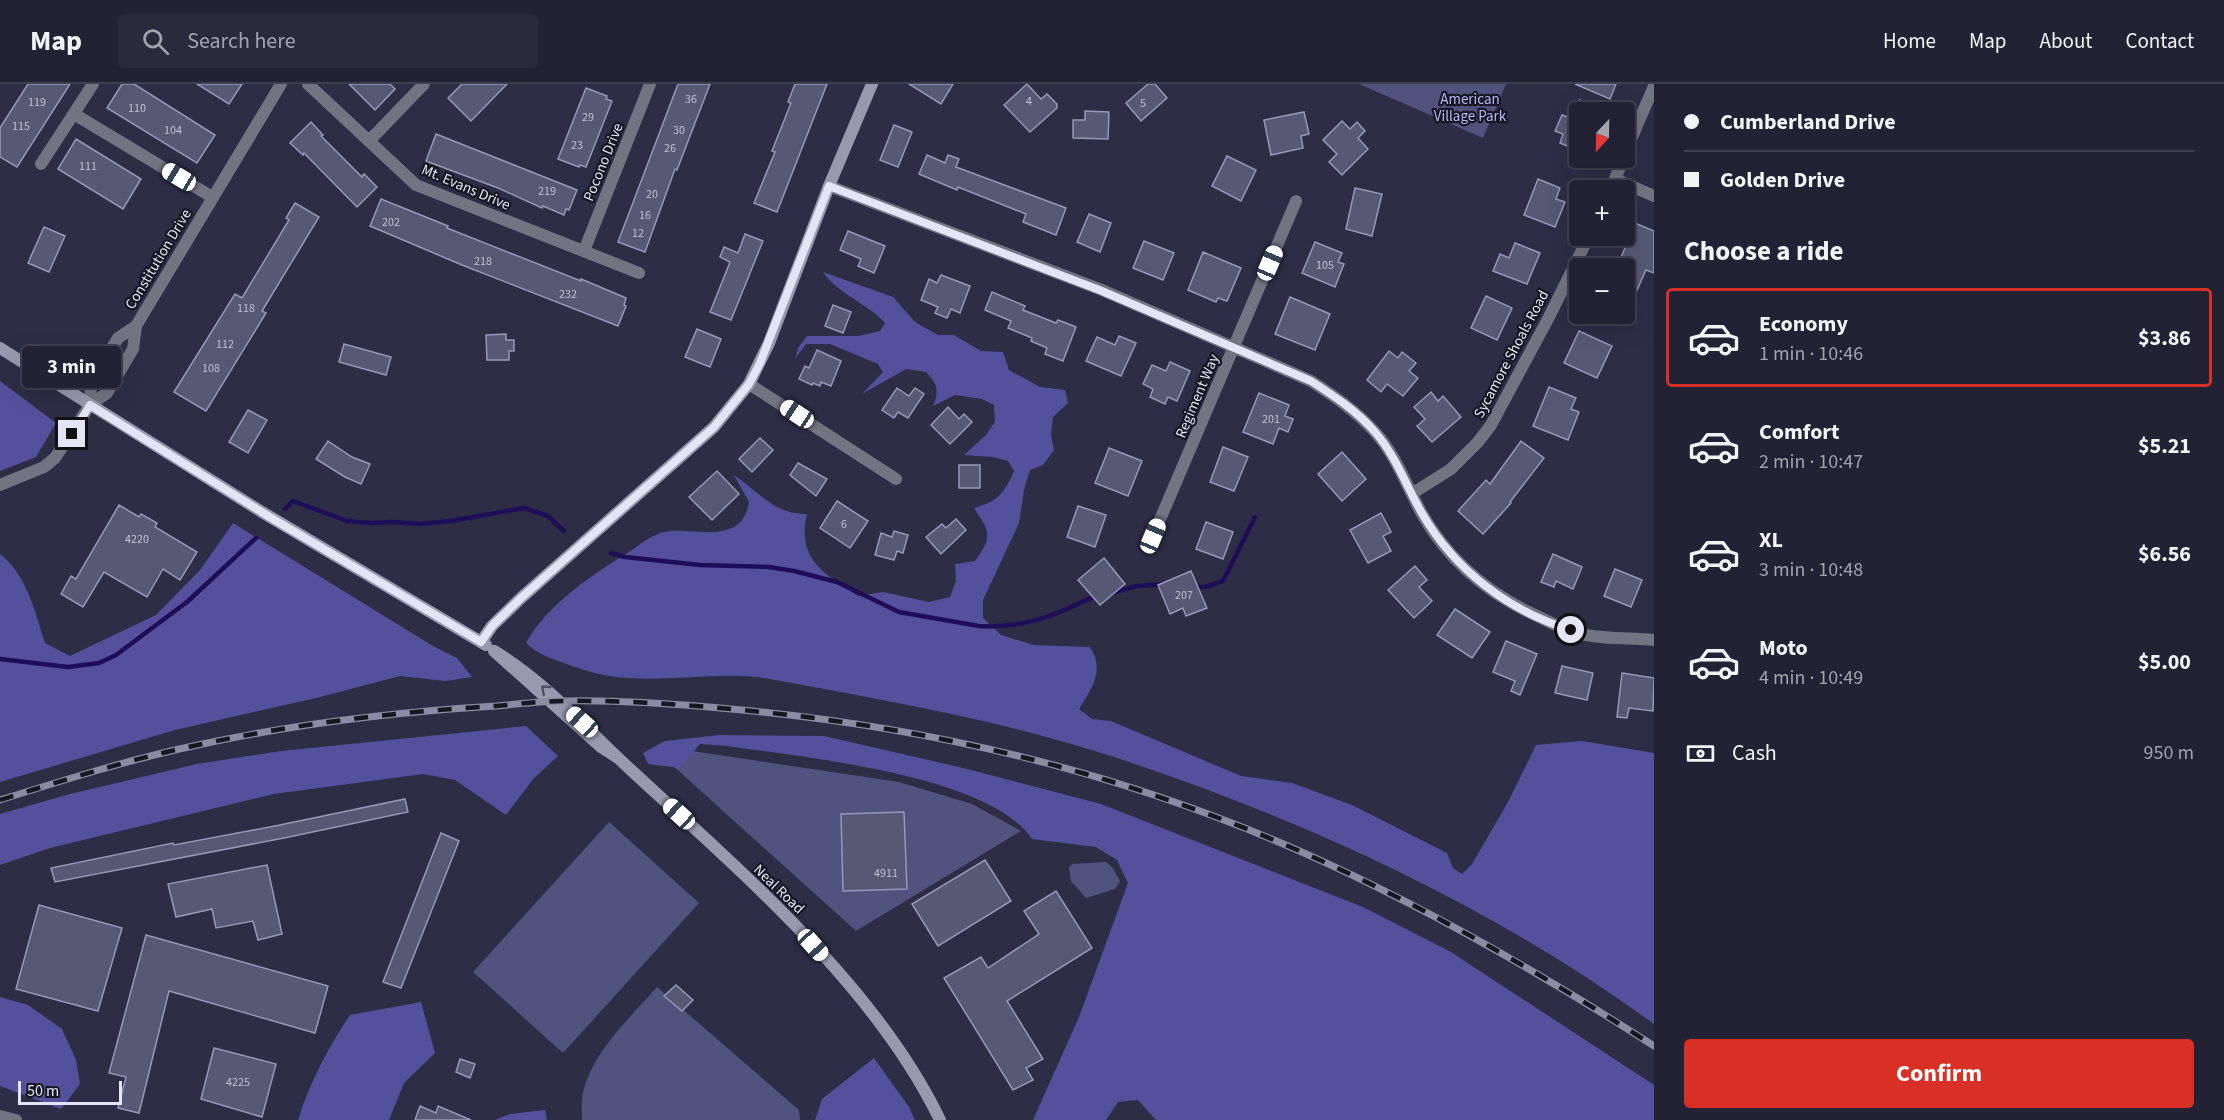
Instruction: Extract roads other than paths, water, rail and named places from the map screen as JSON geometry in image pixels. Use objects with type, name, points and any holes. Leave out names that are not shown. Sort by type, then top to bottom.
[{"type":"street","points":[[41,164],[93,84]]},
{"type":"street","name":"Constitution Drive","points":[[90,405],[107,393],[133,349],[136,326],[281,84]]},
{"type":"street","name":"Mt. Evans Drive","points":[[308,84],[416,185],[639,273]]},
{"type":"street","points":[[369,141],[424,84]]},
{"type":"street","name":"Pocono Drive","points":[[584,251],[650,84]]},
{"type":"street","points":[[481,642],[492,626],[521,598],[714,427],[749,384],[769,343],[829,186],[872,84]]},
{"type":"street","points":[[1635,131],[1654,86]]},
{"type":"street","points":[[74,114],[212,197]]},
{"type":"street","points":[[829,186],[1102,291],[1311,381],[1341,400],[1375,432],[1413,493],[1421,513],[1438,540],[1458,562],[1496,595],[1557,626],[1586,635],[1654,640]]},
{"type":"street","points":[[1635,191],[1654,196]]},
{"type":"street","name":"Regiment Way","points":[[1153,536],[1296,201]]},
{"type":"street","name":"Sycamore Shoals Road","points":[[1413,493],[1451,469],[1478,442],[1491,425],[1584,246]]},
{"type":"street","name":"Constitution Drive","points":[[90,405],[92,382],[118,338],[136,326]]},
{"type":"street","name":"Neal Road","points":[[0,348],[270,516],[481,642],[514,663],[535,680],[606,744],[800,931],[839,973],[897,1047],[916,1075],[940,1120]]},
{"type":"street","points":[[749,384],[896,479]]},
{"type":"street","points":[[0,485],[44,467],[55,458],[90,405]]},
{"type":"street","points":[[0,1116],[16,1120]]},
{"type":"waterway","points":[[285,509],[293,501],[347,521],[420,524],[524,508],[548,516],[564,531]]},
{"type":"waterway","points":[[1193,587],[1205,587],[1223,581],[1255,517]]},
{"type":"waterway","points":[[0,659],[68,667],[99,663],[116,655],[187,602],[256,538]]},
{"type":"waterway","points":[[611,553],[625,557],[700,565],[769,567],[794,571],[837,582],[899,612],[979,626],[1011,625],[1032,621],[1097,596]]},
{"type":"waterway","points":[[1111,593],[1137,586],[1164,584]]},
{"type":"railway","points":[[0,800],[120,764],[231,738],[306,725],[420,712],[548,702],[627,702],[731,709],[876,727],[1019,756],[1089,775],[1227,821],[1342,870],[1434,916],[1479,940],[1654,1046]]},
{"type":"park label","name":"American Village Park","points":[[1470,108]]}]
